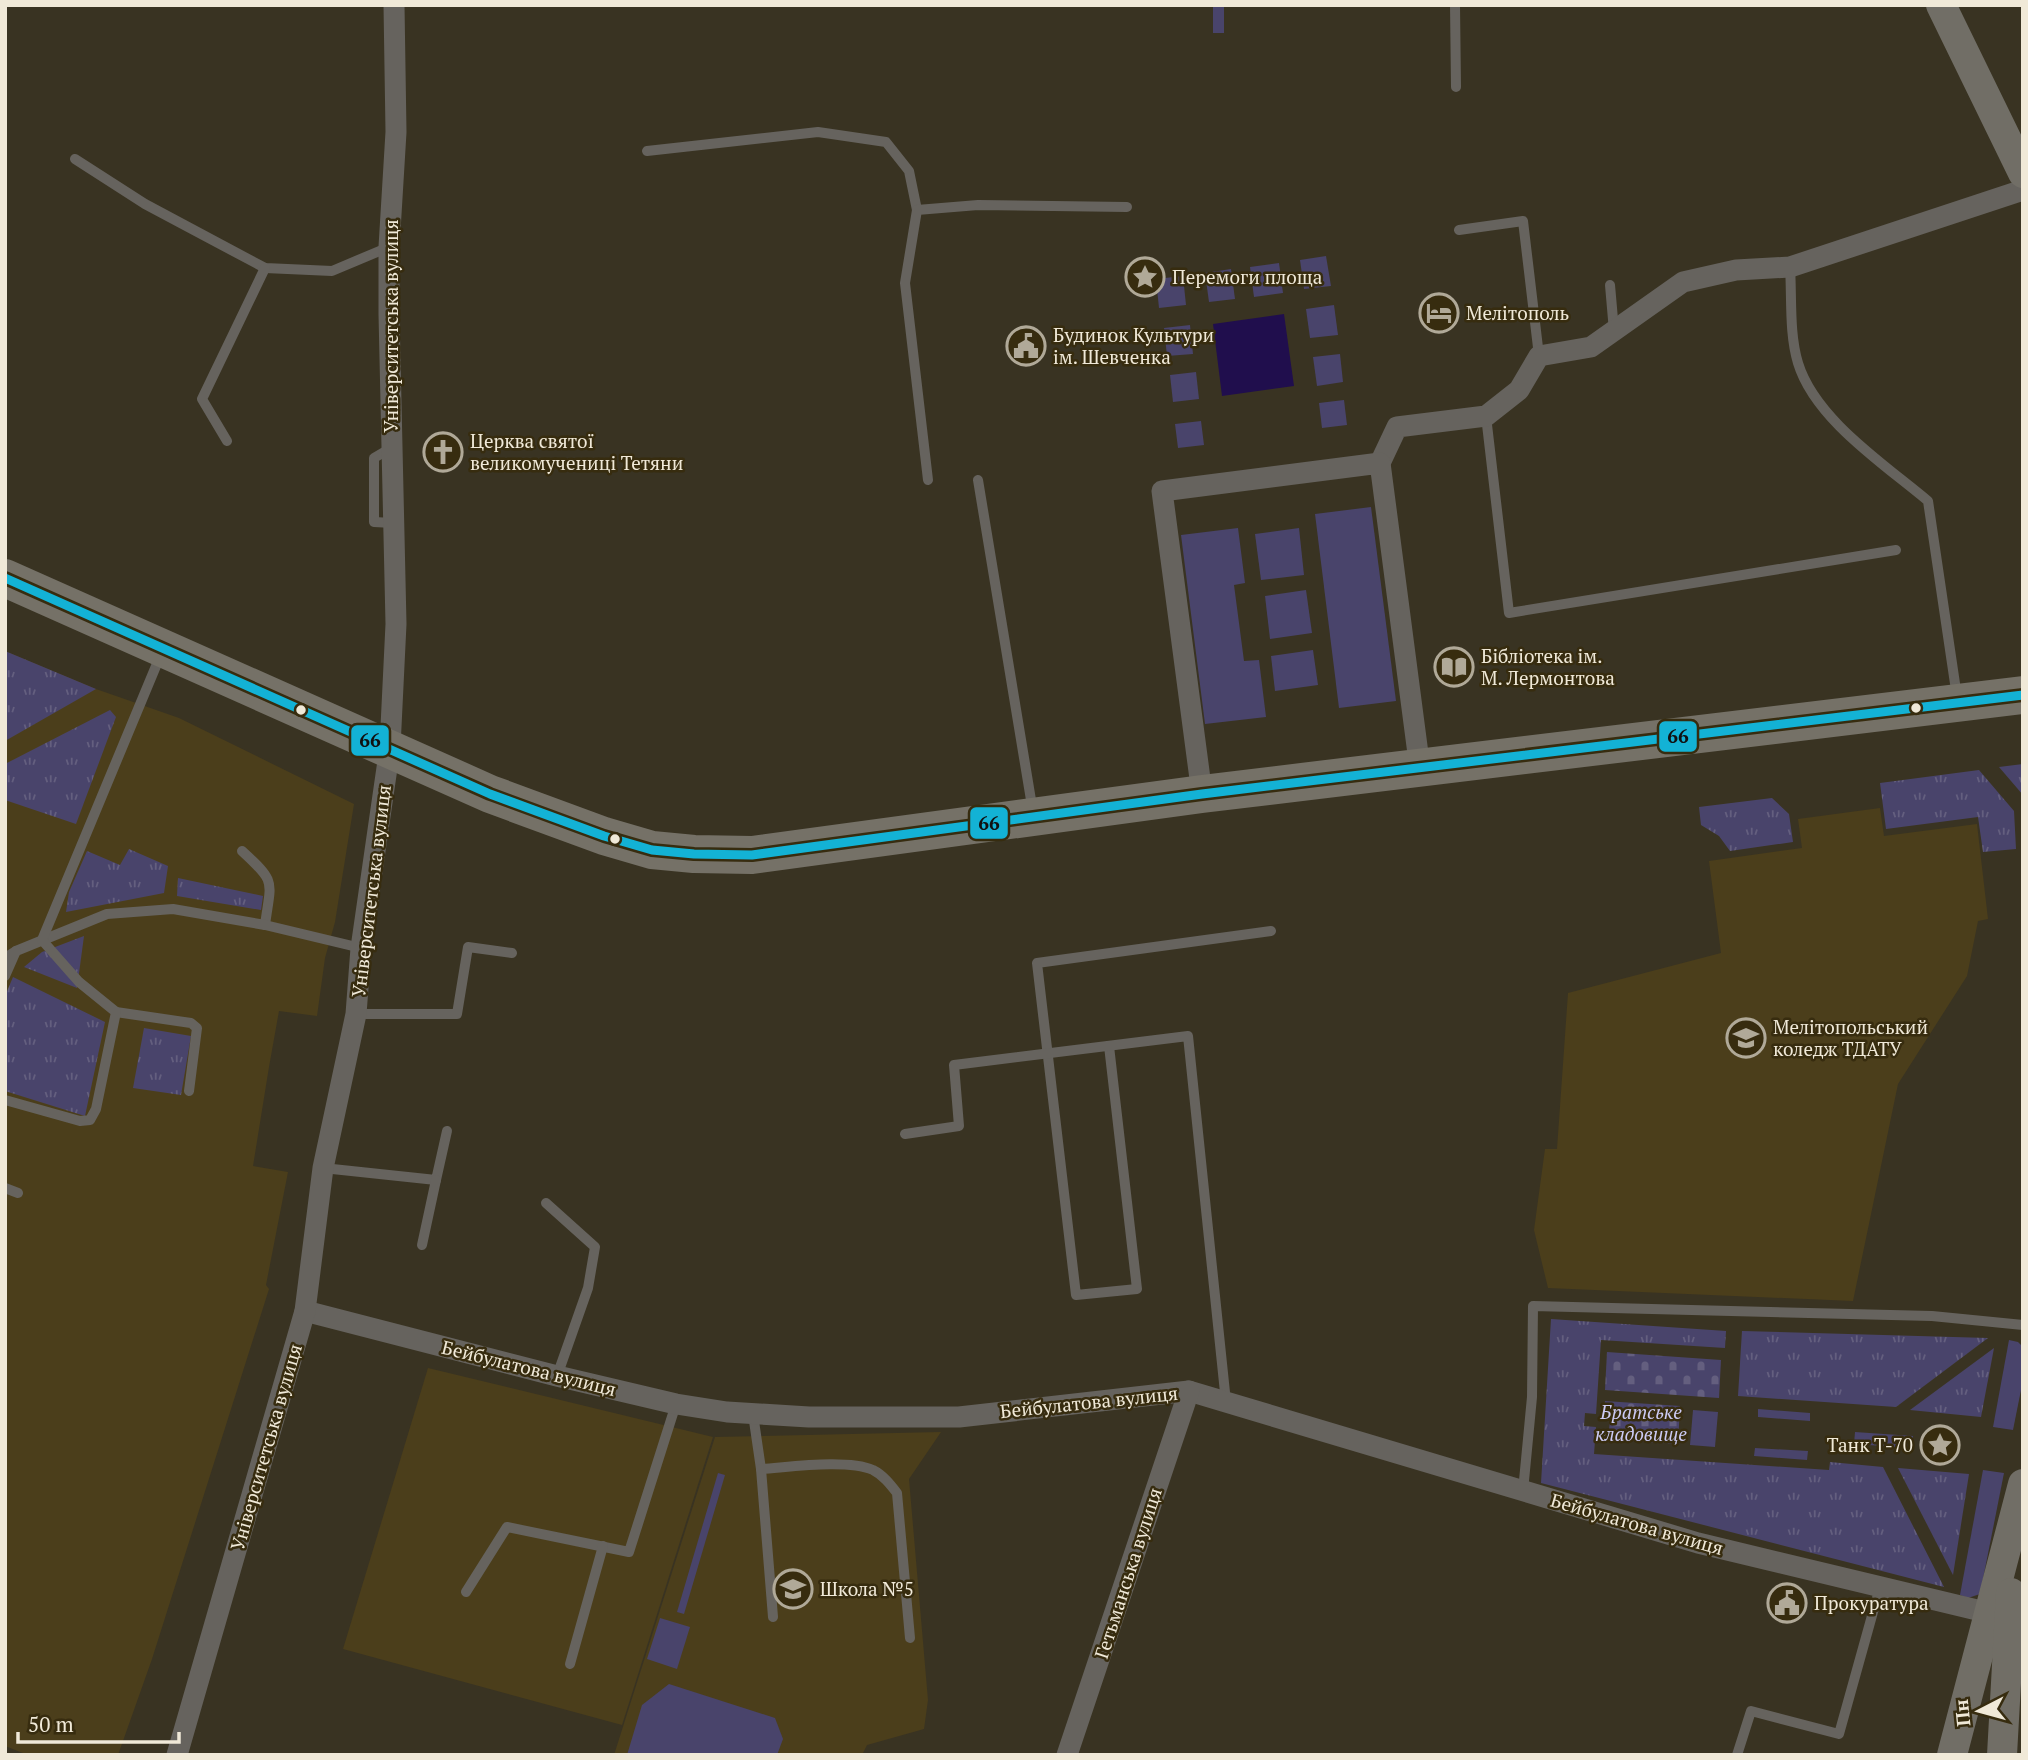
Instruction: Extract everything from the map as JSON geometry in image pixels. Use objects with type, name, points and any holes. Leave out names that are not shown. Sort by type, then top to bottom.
[{"type":"highway","points":[[5,578],[390,747],[490,794],[604,836],[652,850],[673,852],[752,855],[1202,794],[2023,695]]},
{"type":"main road","points":[[1941,5],[2023,173]]},
{"type":"main road","points":[[2002,1755],[2020,1496]]},
{"type":"main road","points":[[1952,1755],[2011,1619]]},
{"type":"main road","points":[[1989,1755],[2004,1718]]},
{"type":"street","name":"Університетська вулиця","points":[[177,1755],[306,1311],[323,1168],[356,1014],[361,948],[390,747],[396,624],[389,247],[396,132],[394,5]]},
{"type":"street","points":[[1420,769],[1380,463],[1397,427],[1486,416],[1519,390],[1539,356],[1591,347],[1683,282],[1736,270],[1790,267],[2023,190]]},
{"type":"street","points":[[1202,794],[1163,491],[1380,463]]},
{"type":"street","name":"Бейбулатова вулиця","points":[[306,1311],[676,1404],[753,1413],[809,1418],[959,1417],[1189,1391],[1698,1543],[2011,1619]]},
{"type":"street","name":"Гетьманська вулиця","points":[[1068,1755],[1189,1391]]},
{"type":"lane","points":[[1455,5],[1456,87]]},
{"type":"lane","points":[[647,151],[818,132],[886,142],[909,171],[917,210],[905,283],[928,480]]},
{"type":"lane","points":[[75,159],[145,204],[265,268],[332,271],[389,247]]},
{"type":"lane","points":[[917,210],[978,205],[1126,207]]},
{"type":"lane","points":[[1459,230],[1523,222],[1539,356]]},
{"type":"lane","points":[[1790,267],[1794,340],[1798,363],[1810,390],[1828,416],[1928,501],[1957,704]]},
{"type":"lane","points":[[227,441],[202,399],[265,268]]},
{"type":"lane","points":[[1610,285],[1614,331]]},
{"type":"lane","points":[[1486,416],[1509,613],[1896,550]]},
{"type":"lane","points":[[978,480],[1034,818]]},
{"type":"lane","points":[[42,940],[163,648]]},
{"type":"lane","points":[[242,851],[265,872],[270,884],[265,925]]},
{"type":"lane","points":[[5,958],[107,914],[173,909],[265,925],[361,948]]},
{"type":"lane","points":[[1108,1046],[1137,1289],[1076,1295],[1037,962],[1271,931]]},
{"type":"lane","points":[[42,940],[79,982],[116,1012],[191,1023],[197,1028],[190,1091]]},
{"type":"lane","points":[[356,1014],[457,1014],[468,947],[512,953]]},
{"type":"lane","points":[[5,976],[16,951]]},
{"type":"lane","points":[[5,1100],[80,1121],[90,1120],[96,1109],[116,1012]]},
{"type":"lane","points":[[905,1134],[959,1126],[954,1065],[1188,1036],[1226,1402]]},
{"type":"lane","points":[[422,1245],[447,1131]]},
{"type":"lane","points":[[323,1168],[436,1180]]},
{"type":"lane","points":[[5,1188],[18,1193]]},
{"type":"lane","points":[[546,1203],[595,1247],[588,1288],[557,1376]]},
{"type":"lane","points":[[1523,1491],[1532,1397],[1533,1306],[1932,1317],[2023,1325]]},
{"type":"lane","points":[[466,1592],[507,1527],[629,1552],[676,1404]]},
{"type":"lane","points":[[753,1413],[761,1469],[773,1617]]},
{"type":"lane","points":[[761,1469],[855,1465],[875,1471],[887,1480],[897,1493],[910,1639]]},
{"type":"lane","points":[[570,1664],[603,1546]]},
{"type":"lane","points":[[1737,1755],[1751,1711],[1839,1734],[1880,1587]]},
{"type":"shaded area","points":[[1284,314],[1294,386],[1222,396],[1213,324]]},
{"type":"shaded area","points":[[5,651],[96,689],[179,718],[354,804],[317,1016],[279,1011],[269,1067],[253,1166],[288,1172],[266,1285],[269,1289],[152,1659],[118,1755],[28,1755],[5,1746]]},
{"type":"shaded area","name":"Мелітопольський коледж ТДАТУ","points":[[1880,808],[1884,836],[1977,824],[1988,919],[1978,921],[1967,976],[1898,1084],[1853,1301],[1548,1288],[1534,1230],[1545,1149],[1557,1149],[1568,993],[1721,953],[1709,861],[1802,848],[1798,819]]},
{"type":"shaded area","points":[[428,1368],[713,1437],[622,1725],[343,1649]]},
{"type":"shaded area","name":"Школа №5","points":[[941,1432],[909,1479],[928,1700],[924,1729],[867,1745],[862,1755],[614,1755],[715,1437]]},
{"type":"green space","points":[[1213,5],[1224,5],[1224,33],[1213,33]]},
{"type":"green space","points":[[1326,256],[1331,286],[1304,289],[1300,260]]},
{"type":"green space","points":[[1279,263],[1283,293],[1254,297],[1250,267]]},
{"type":"green space","points":[[1231,269],[1235,299],[1209,302],[1205,273]]},
{"type":"green space","points":[[1183,276],[1186,305],[1159,308],[1156,279]]},
{"type":"green space","points":[[1334,305],[1338,335],[1310,338],[1306,309]]},
{"type":"green space","points":[[1190,325],[1193,354],[1167,356],[1164,328]]},
{"type":"green space","points":[[1340,354],[1343,382],[1317,386],[1313,357]]},
{"type":"green space","points":[[1196,372],[1199,399],[1173,402],[1170,375]]},
{"type":"green space","points":[[1344,400],[1347,425],[1322,428],[1319,403]]},
{"type":"green space","points":[[1201,421],[1204,445],[1178,448],[1175,424]]},
{"type":"green space","points":[[1371,507],[1396,701],[1339,708],[1315,514]]},
{"type":"green space","points":[[1238,528],[1245,583],[1234,585],[1244,661],[1259,660],[1266,717],[1205,724],[1181,535]]},
{"type":"green space","points":[[1299,528],[1304,575],[1261,580],[1255,534]]},
{"type":"green space","points":[[1306,590],[1312,633],[1270,639],[1265,596]]},
{"type":"green space","points":[[1313,650],[1318,685],[1275,691],[1271,656]]},
{"type":"green space","points":[[5,651],[96,689],[5,741]]},
{"type":"green space","points":[[110,710],[116,717],[76,824],[5,800],[5,764]]},
{"type":"green space","points":[[2023,764],[2023,795],[1999,767]]},
{"type":"green space","points":[[1979,770],[2014,811],[2016,849],[1983,852],[1978,817],[1886,829],[1880,783]]},
{"type":"green space","points":[[1772,798],[1789,814],[1793,842],[1730,851],[1719,836],[1701,825],[1699,807]]},
{"type":"green space","points":[[129,849],[168,866],[164,893],[66,912],[69,892],[87,851],[120,865]]},
{"type":"green space","points":[[178,878],[263,896],[261,910],[177,896]]},
{"type":"green space","points":[[84,936],[77,988],[24,967],[42,952]]},
{"type":"green space","points":[[13,977],[105,1022],[85,1116],[5,1091],[5,996]]},
{"type":"green space","points":[[144,1028],[191,1036],[181,1095],[133,1088]]},
{"type":"green space","points":[[1551,1319],[1726,1331],[1725,1348],[1601,1340],[1596,1414],[1585,1413],[1584,1426],[1596,1427],[1594,1454],[1829,1470],[1830,1462],[1883,1467],[1944,1587],[1541,1483]]},
{"type":"green space","points":[[1742,1331],[1988,1338],[1896,1407],[1738,1396]]},
{"type":"green space","points":[[2009,1340],[2018,1342],[2023,1347],[2023,1380],[2013,1430],[1993,1427]]},
{"type":"green space","points":[[1994,1348],[1981,1417],[1910,1410]]},
{"type":"green space","points":[[1607,1352],[1721,1360],[1719,1398],[1605,1390]]},
{"type":"green space","name":"Братське кладовище","points":[[1605,1401],[1680,1406],[1678,1444],[1602,1439],[1603,1430],[1609,1430],[1611,1412],[1604,1411]]},
{"type":"green space","points":[[1758,1409],[1810,1413],[1810,1421],[1758,1417]]},
{"type":"green space","points":[[1693,1410],[1718,1412],[1715,1447],[1690,1445]]},
{"type":"green space","points":[[1855,1432],[1913,1436],[1912,1448],[1854,1444]]},
{"type":"green space","points":[[1755,1448],[1808,1451],[1807,1460],[1754,1456]]},
{"type":"green space","points":[[1898,1468],[1969,1474],[1953,1575]]},
{"type":"green space","points":[[1983,1470],[2004,1473],[1980,1594],[1968,1598],[1960,1595]]},
{"type":"green space","points":[[718,1473],[725,1475],[684,1614],[677,1612]]},
{"type":"green space","points":[[660,1618],[690,1627],[677,1669],[647,1659]]},
{"type":"green space","points":[[669,1684],[775,1718],[783,1739],[777,1755],[627,1755],[642,1705]]},
{"type":"transit line","name":"66","points":[[5,578],[490,794],[604,836],[652,850],[694,854],[752,855],[1202,794],[2023,695]]},
{"type":"place","name":"Перемоги площа","points":[[1145,277]]},
{"type":"place","name":"Мелітополь","points":[[1439,313]]},
{"type":"place","name":"Будинок Культури ім. Шевченка","points":[[1026,346]]},
{"type":"place","name":"Церква святої великомучениці Тетяни","points":[[443,452]]},
{"type":"place","name":"Бібліотека ім. М. Лермонтова","points":[[1454,667]]},
{"type":"place","name":"Мелітопольський коледж ТДАТУ","points":[[1746,1038]]},
{"type":"place","name":"Танк Т-70","points":[[1940,1445]]},
{"type":"place","name":"Школа №5","points":[[793,1589]]},
{"type":"place","name":"Прокуратура","points":[[1787,1603]]}]
